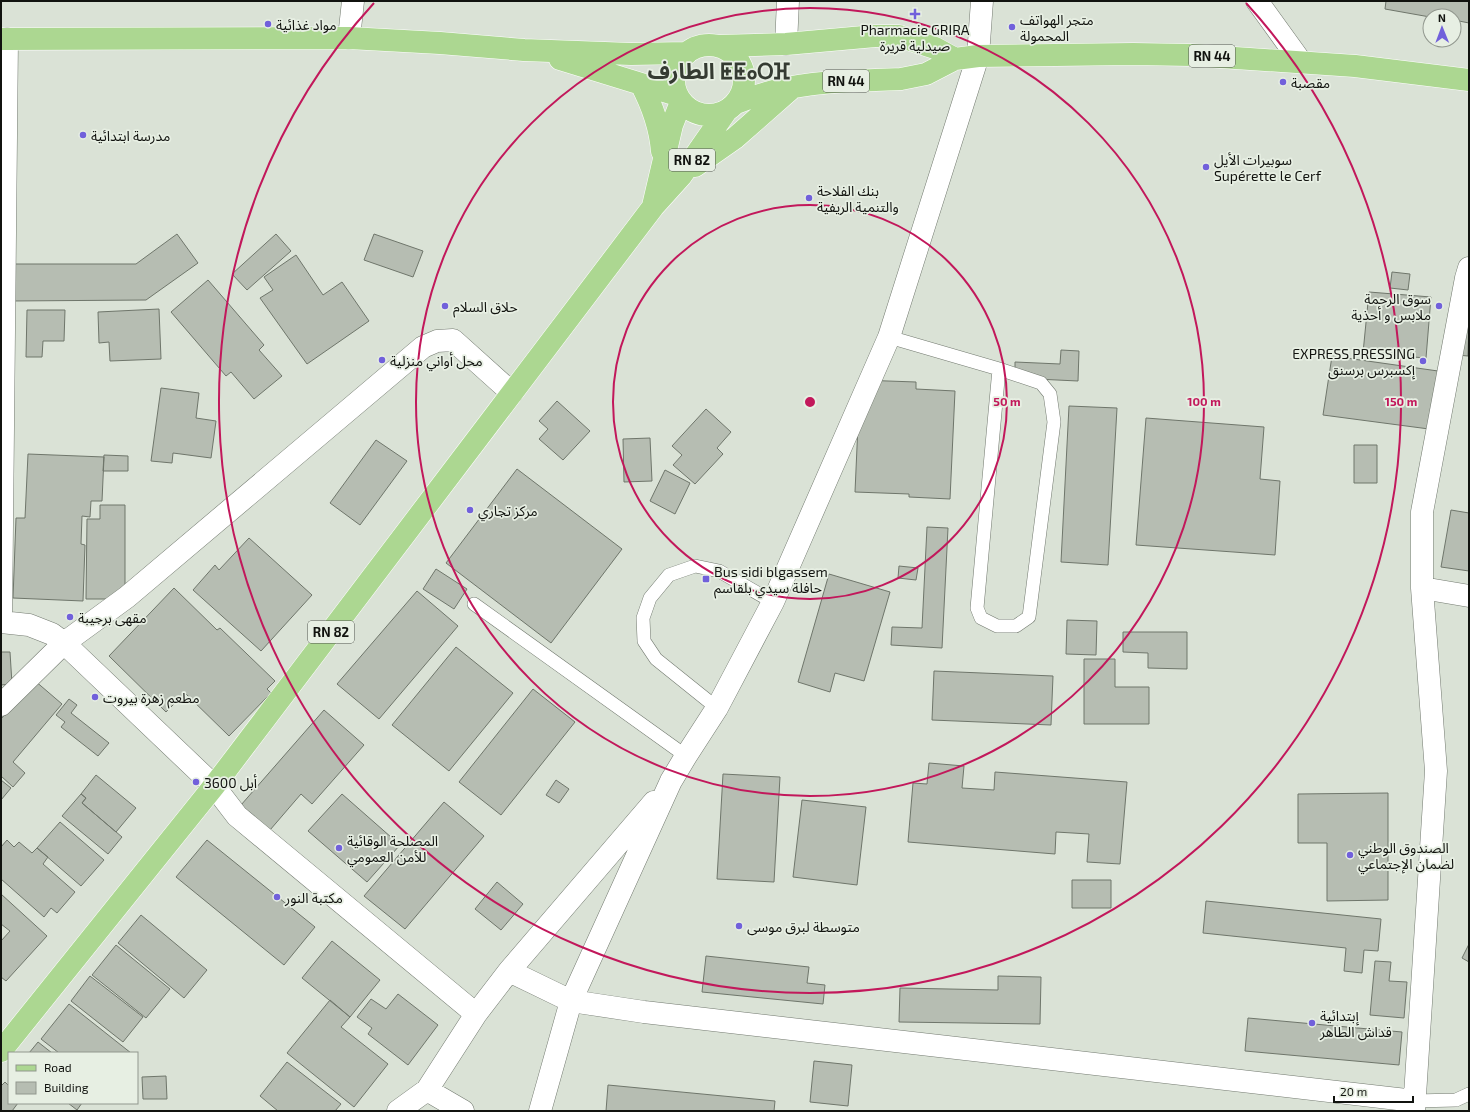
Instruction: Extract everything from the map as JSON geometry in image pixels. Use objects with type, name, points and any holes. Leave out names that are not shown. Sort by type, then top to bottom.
[{"type":"main road","points":[[718,46],[729,51],[737,59],[742,69],[744,81],[742,92],[732,106],[718,114],[707,115],[698,113],[688,109],[679,98],[674,84],[674,74],[678,63],[687,53],[695,48],[706,45],[786,44],[875,36],[899,36],[935,48],[955,58]]},
{"type":"main road","points":[[4,39],[349,38],[440,43],[524,50],[631,54],[687,53]]},
{"type":"main road","points":[[524,50],[603,71],[679,98]]},
{"type":"main road","name":"RN 44","points":[[732,106],[760,93],[794,86],[914,77],[926,74],[955,58],[978,56],[1133,54],[1191,55],[1355,66],[1469,80]]},
{"type":"main road","points":[[641,84],[655,113],[662,145],[662,162]]},
{"type":"main road","points":[[681,176],[735,138],[794,86]]},
{"type":"main road","name":"RN 82","points":[[653,207],[662,162],[679,98]]},
{"type":"main road","name":"RN 82","points":[[1,1051],[214,786],[653,207],[681,176],[732,106]]},
{"type":"street","points":[[349,38],[353,1]]},
{"type":"street","points":[[786,44],[788,1]]},
{"type":"street","points":[[540,1111],[571,1001],[671,781],[717,708],[773,602],[889,337],[978,56],[982,1]]},
{"type":"street","points":[[1257,1],[1301,62]]},
{"type":"street","points":[[4,39],[1,622],[29,624],[52,634],[64,643],[214,786],[237,816],[476,1014]]},
{"type":"street","points":[[509,971],[571,1001],[644,1012],[1414,1106],[1436,771],[1422,588],[1422,512],[1469,268]]},
{"type":"street","points":[[1,705],[64,643],[127,597],[423,347],[437,340],[453,340],[512,393]]},
{"type":"street","points":[[1422,588],[1469,596]]},
{"type":"street","points":[[398,1111],[427,1090],[476,1014],[509,971],[671,781]]},
{"type":"street","points":[[427,1090],[463,1111]]},
{"type":"lane","points":[[889,337],[999,369],[1041,383],[1050,394],[1054,422],[1029,617],[1016,626],[997,626],[981,618],[977,608],[999,369]]},
{"type":"lane","points":[[717,708],[656,659],[644,641],[643,618],[650,598],[669,575],[695,566],[718,571],[773,602]]},
{"type":"lane","points":[[474,604],[686,756]]},
{"type":"lane","points":[[1414,1106],[1456,1100],[1469,1094]]},
{"type":"building","points":[[1386,1],[1469,1],[1469,23],[1462,22],[1462,8],[1422,8],[1422,16],[1385,9]]},
{"type":"building","points":[[177,234],[198,263],[146,300],[10,301],[10,264],[136,264]]},
{"type":"building","points":[[276,234],[291,251],[247,290],[232,274]]},
{"type":"building","points":[[374,234],[423,251],[413,277],[364,260]]},
{"type":"building","points":[[296,255],[323,295],[342,282],[369,321],[307,364],[260,298],[273,290],[264,277]]},
{"type":"building","points":[[1392,272],[1410,274],[1408,290],[1390,288]]},
{"type":"building","points":[[208,280],[264,345],[259,350],[282,376],[254,399],[231,372],[226,376],[171,312]]},
{"type":"building","points":[[1369,292],[1431,297],[1426,358],[1363,353]]},
{"type":"building","points":[[159,309],[161,359],[110,361],[109,342],[99,343],[98,312]]},
{"type":"building","points":[[27,310],[65,310],[64,341],[43,341],[42,357],[26,357]]},
{"type":"building","points":[[1469,320],[1468,356],[1457,355]]},
{"type":"building","points":[[1061,350],[1079,351],[1078,381],[1015,378],[1015,362],[1060,364]]},
{"type":"building","points":[[1332,356],[1438,371],[1429,429],[1323,415]]},
{"type":"building","points":[[860,380],[916,382],[916,389],[955,391],[950,499],[909,497],[909,494],[855,492]]},
{"type":"building","points":[[161,388],[199,393],[196,418],[216,421],[211,458],[173,453],[172,463],[151,461]]},
{"type":"building","points":[[557,401],[590,431],[563,460],[539,439],[548,429],[539,421]]},
{"type":"building","points":[[1069,406],[1117,408],[1108,565],[1061,562]]},
{"type":"building","points":[[706,409],[731,432],[717,448],[723,454],[695,484],[673,465],[682,455],[672,446]]},
{"type":"building","points":[[1146,418],[1264,427],[1260,479],[1280,481],[1275,555],[1136,545]]},
{"type":"building","points":[[650,438],[652,481],[624,482],[623,439]]},
{"type":"building","points":[[376,440],[407,461],[360,525],[330,503]]},
{"type":"building","points":[[1354,445],[1377,445],[1377,483],[1354,483]]},
{"type":"building","points":[[28,454],[104,457],[102,501],[91,501],[90,517],[82,516],[81,544],[85,545],[83,601],[13,598],[16,518],[25,518]]},
{"type":"building","points":[[104,455],[128,456],[128,471],[103,471]]},
{"type":"building","points":[[517,469],[622,549],[551,643],[446,563]]},
{"type":"building","points":[[665,470],[690,483],[675,514],[650,501]]},
{"type":"building","points":[[100,505],[125,505],[125,599],[86,599],[87,519],[100,519]]},
{"type":"building","points":[[1451,510],[1469,513],[1469,571],[1441,567]]},
{"type":"building","points":[[927,527],[948,528],[942,648],[891,645],[892,627],[922,628]]},
{"type":"building","points":[[249,538],[312,595],[261,651],[193,590],[215,565],[219,570]]},
{"type":"building","points":[[899,566],[918,568],[916,580],[898,578]]},
{"type":"building","points":[[436,569],[467,589],[454,609],[423,589]]},
{"type":"building","points":[[829,574],[890,592],[864,681],[835,673],[830,692],[798,682]]},
{"type":"building","points":[[174,588],[217,630],[220,628],[275,681],[267,689],[271,693],[229,736],[185,693],[166,712],[109,656]]},
{"type":"building","points":[[417,591],[458,626],[379,719],[337,684]]},
{"type":"building","points":[[1067,620],[1097,621],[1096,655],[1066,654]]},
{"type":"building","points":[[1123,632],[1187,632],[1187,669],[1148,668],[1148,653],[1123,652]]},
{"type":"building","points":[[456,647],[513,693],[449,771],[392,725]]},
{"type":"building","points":[[1,652],[10,652],[12,684],[1,685]]},
{"type":"building","points":[[1084,659],[1115,659],[1115,687],[1149,687],[1149,724],[1084,724]]},
{"type":"building","points":[[934,671],[1053,676],[1051,725],[932,720]]},
{"type":"building","points":[[34,680],[62,704],[13,762],[25,773],[13,787],[1,776],[1,719]]},
{"type":"building","points":[[533,689],[575,722],[501,815],[459,782]]},
{"type":"building","points":[[69,699],[77,705],[71,713],[109,743],[98,756],[61,727],[65,722],[56,715]]},
{"type":"building","points":[[324,710],[364,745],[312,804],[301,794],[270,830],[241,805]]},
{"type":"building","points":[[929,763],[964,766],[962,788],[994,790],[995,772],[1127,782],[1120,864],[1087,862],[1089,834],[1056,832],[1055,854],[908,842],[913,783],[927,784]]},
{"type":"building","points":[[723,774],[780,777],[774,882],[717,879]]},
{"type":"building","points":[[96,775],[136,808],[116,832],[82,803],[86,798],[81,794]]},
{"type":"building","points":[[1,780],[11,788],[1,800]]},
{"type":"building","points":[[556,780],[569,789],[559,803],[546,795]]},
{"type":"building","points":[[1388,793],[1388,900],[1327,901],[1327,843],[1298,843],[1298,794]]},
{"type":"building","points":[[81,794],[86,798],[82,803],[122,837],[108,854],[62,816]]},
{"type":"building","points":[[342,794],[400,845],[367,882],[308,831]]},
{"type":"building","points":[[802,800],[866,807],[857,885],[793,877]]},
{"type":"building","points":[[444,802],[484,836],[405,929],[364,896]]},
{"type":"building","points":[[60,822],[104,860],[81,886],[37,848]]},
{"type":"building","points":[[7,840],[14,847],[19,842],[32,853],[37,848],[48,857],[43,864],[75,892],[57,913],[51,908],[44,917],[1,879],[1,847]]},
{"type":"building","name":"مكتبة النور","points":[[207,840],[315,927],[284,965],[176,877]]},
{"type":"building","points":[[1072,880],[1111,880],[1111,908],[1072,908]]},
{"type":"building","points":[[497,882],[523,904],[501,930],[475,909]]},
{"type":"building","points":[[1,894],[47,936],[6,981],[1,977],[1,941],[10,931],[1,924]]},
{"type":"building","points":[[1206,901],[1381,919],[1378,951],[1364,950],[1362,973],[1344,971],[1346,948],[1203,933]]},
{"type":"building","points":[[141,915],[207,970],[184,998],[118,943]]},
{"type":"building","points":[[332,941],[380,980],[350,1017],[302,978]]},
{"type":"building","points":[[1469,944],[1469,962],[1462,958]]},
{"type":"building","points":[[116,945],[170,989],[146,1018],[92,975]]},
{"type":"building","points":[[706,956],[809,967],[807,983],[825,985],[823,1004],[702,992]]},
{"type":"building","points":[[1375,961],[1391,962],[1389,981],[1407,982],[1404,1018],[1370,1015]]},
{"type":"building","points":[[90,976],[143,1017],[123,1042],[71,1001]]},
{"type":"building","points":[[998,976],[1041,977],[1040,1024],[899,1022],[900,988],[998,990]]},
{"type":"building","points":[[398,994],[438,1025],[408,1065],[368,1034],[372,1028],[357,1017],[371,999],[386,1009]]},
{"type":"building","points":[[330,1000],[350,1017],[341,1027],[388,1064],[354,1107],[287,1053]]},
{"type":"building","points":[[69,1004],[130,1052],[58,1052],[41,1039]]},
{"type":"building","points":[[1248,1018],[1402,1032],[1399,1065],[1245,1051]]},
{"type":"building","points":[[38,1042],[51,1052],[30,1052]]},
{"type":"building","points":[[814,1061],[852,1065],[848,1106],[810,1102]]},
{"type":"building","points":[[287,1062],[341,1104],[335,1111],[278,1111],[260,1096]]},
{"type":"building","points":[[166,1076],[167,1099],[143,1099],[142,1077]]},
{"type":"building","points":[[5,1082],[8,1085],[8,1104],[17,1104],[12,1111],[1,1111],[1,1086]]},
{"type":"building","points":[[608,1085],[775,1101],[774,1111],[606,1111]]},
{"type":"building","points":[[69,1104],[81,1104],[77,1110]]},
{"type":"place","name":"Pharmacie GRIRA صيدلية قريرة","points":[[915,14]]},
{"type":"place","name":"مواد غذائية","points":[[268,24]]},
{"type":"place","name":"متجر الهواتف المحمولة","points":[[1012,27]]},
{"type":"place","name":"مقصبة","points":[[1283,82]]},
{"type":"place","name":"مدرسة ابتدائية","points":[[83,135]]},
{"type":"place","name":"سوبيرات الأيل Supérette le Cerf","points":[[1206,167]]},
{"type":"place","name":"بنك الفلاحة والتنمية الريفية","points":[[809,198]]},
{"type":"place","name":"حلاق السلام","points":[[445,306]]},
{"type":"place","name":"سوق الرحمة ملابس و أحذية","points":[[1439,306]]},
{"type":"place","name":"محل أواني منزلية","points":[[382,360]]},
{"type":"place","name":"EXPRESS PRESSING إكسبرس برسنق","points":[[1423,361]]},
{"type":"place","name":"مركز تجاري","points":[[470,510]]},
{"type":"place","name":"Bus sidi blgassem حافلة سيدي بلقاسم","points":[[706,579]]},
{"type":"place","name":"مقهى برجيبة","points":[[70,617]]},
{"type":"place","name":"مطعم زهرة بيروت","points":[[95,697]]},
{"type":"place","name":"أبل 3600","points":[[196,782]]},
{"type":"place","name":"المصلحة الوقائية للأمن العمومي","points":[[339,848]]},
{"type":"place","name":"الصندوق الوطني لضمان الإجتماعي","points":[[1350,855]]},
{"type":"place","name":"مكتبة النور","points":[[277,897]]},
{"type":"place","name":"متوسطة لبرق موسى","points":[[739,926]]},
{"type":"place","name":"إبتدائية قداش الطاهر","points":[[1312,1023]]},
{"type":"district","name":"الطارف ⵟⵟⴰⵔⴼ","points":[[719,70]]}]
